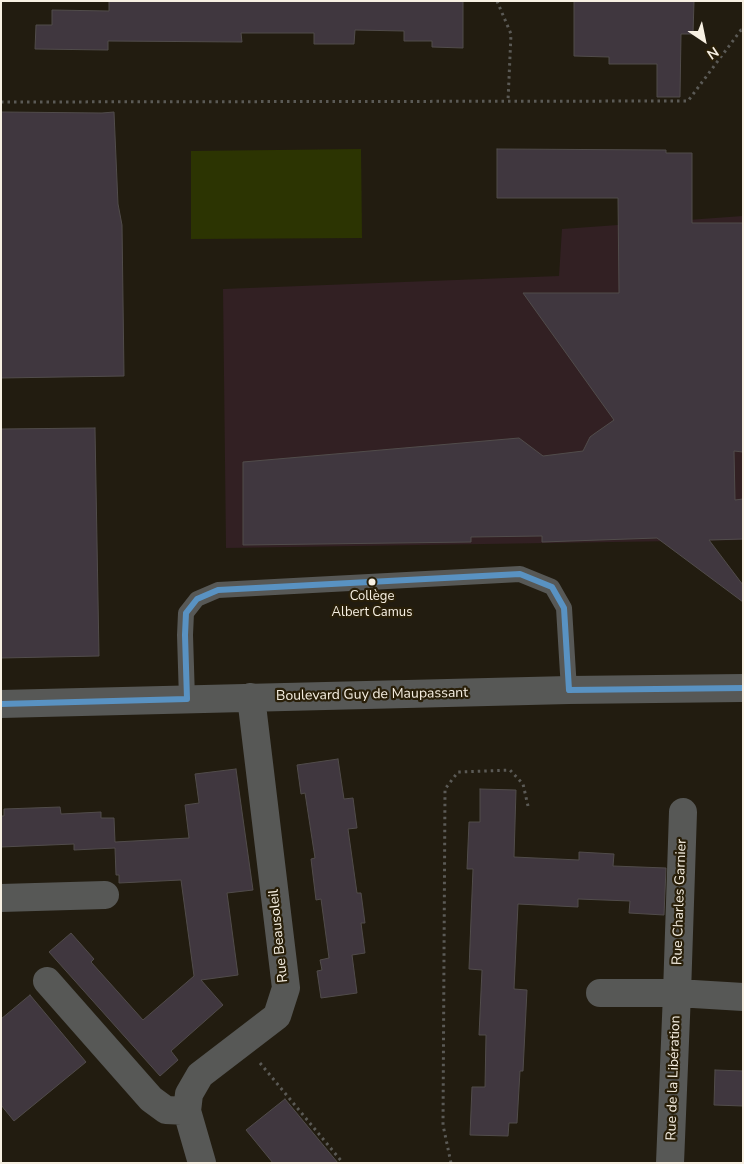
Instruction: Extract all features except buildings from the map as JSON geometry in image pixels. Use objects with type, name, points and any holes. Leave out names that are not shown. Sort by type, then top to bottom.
[{"type":"street","name":"Boulevard Guy de Maupassant","points":[[1,704],[569,690],[743,688]]},
{"type":"street","name":"Rue Beausoleil","points":[[187,1111],[189,1094],[200,1076],[277,1016],[286,988],[251,697]]},
{"type":"street","name":"Rue Charles Garnier","points":[[677,993],[683,812]]},
{"type":"street","points":[[1,898],[105,895]]},
{"type":"street","points":[[47,981],[151,1099],[166,1110],[187,1111],[202,1163]]},
{"type":"street","points":[[600,993],[677,993],[743,997]]},
{"type":"street","name":"Rue de la Libération","points":[[670,1163],[677,993]]},
{"type":"lane","points":[[187,699],[186,612],[197,599],[218,590],[520,574],[552,587],[564,608],[569,690]]},
{"type":"path","points":[[497,1],[511,34],[508,101]]},
{"type":"path","points":[[1,102],[688,101],[740,30],[743,30]]},
{"type":"path","points":[[451,1163],[443,1125],[445,789],[458,772],[510,770],[523,784],[528,806]]},
{"type":"path","points":[[243,1042],[343,1163]]},
{"type":"shaded area","points":[[743,216],[743,540],[226,548],[223,289],[559,276],[562,229]]},
{"type":"green space","points":[[361,149],[362,238],[191,239],[191,151]]},
{"type":"transit line","points":[[1,704],[187,699],[186,613],[197,599],[218,590],[520,574],[552,587],[564,608],[569,690],[743,688]]},
{"type":"place","name":"Collège Albert Camus","points":[[372,582]]}]
